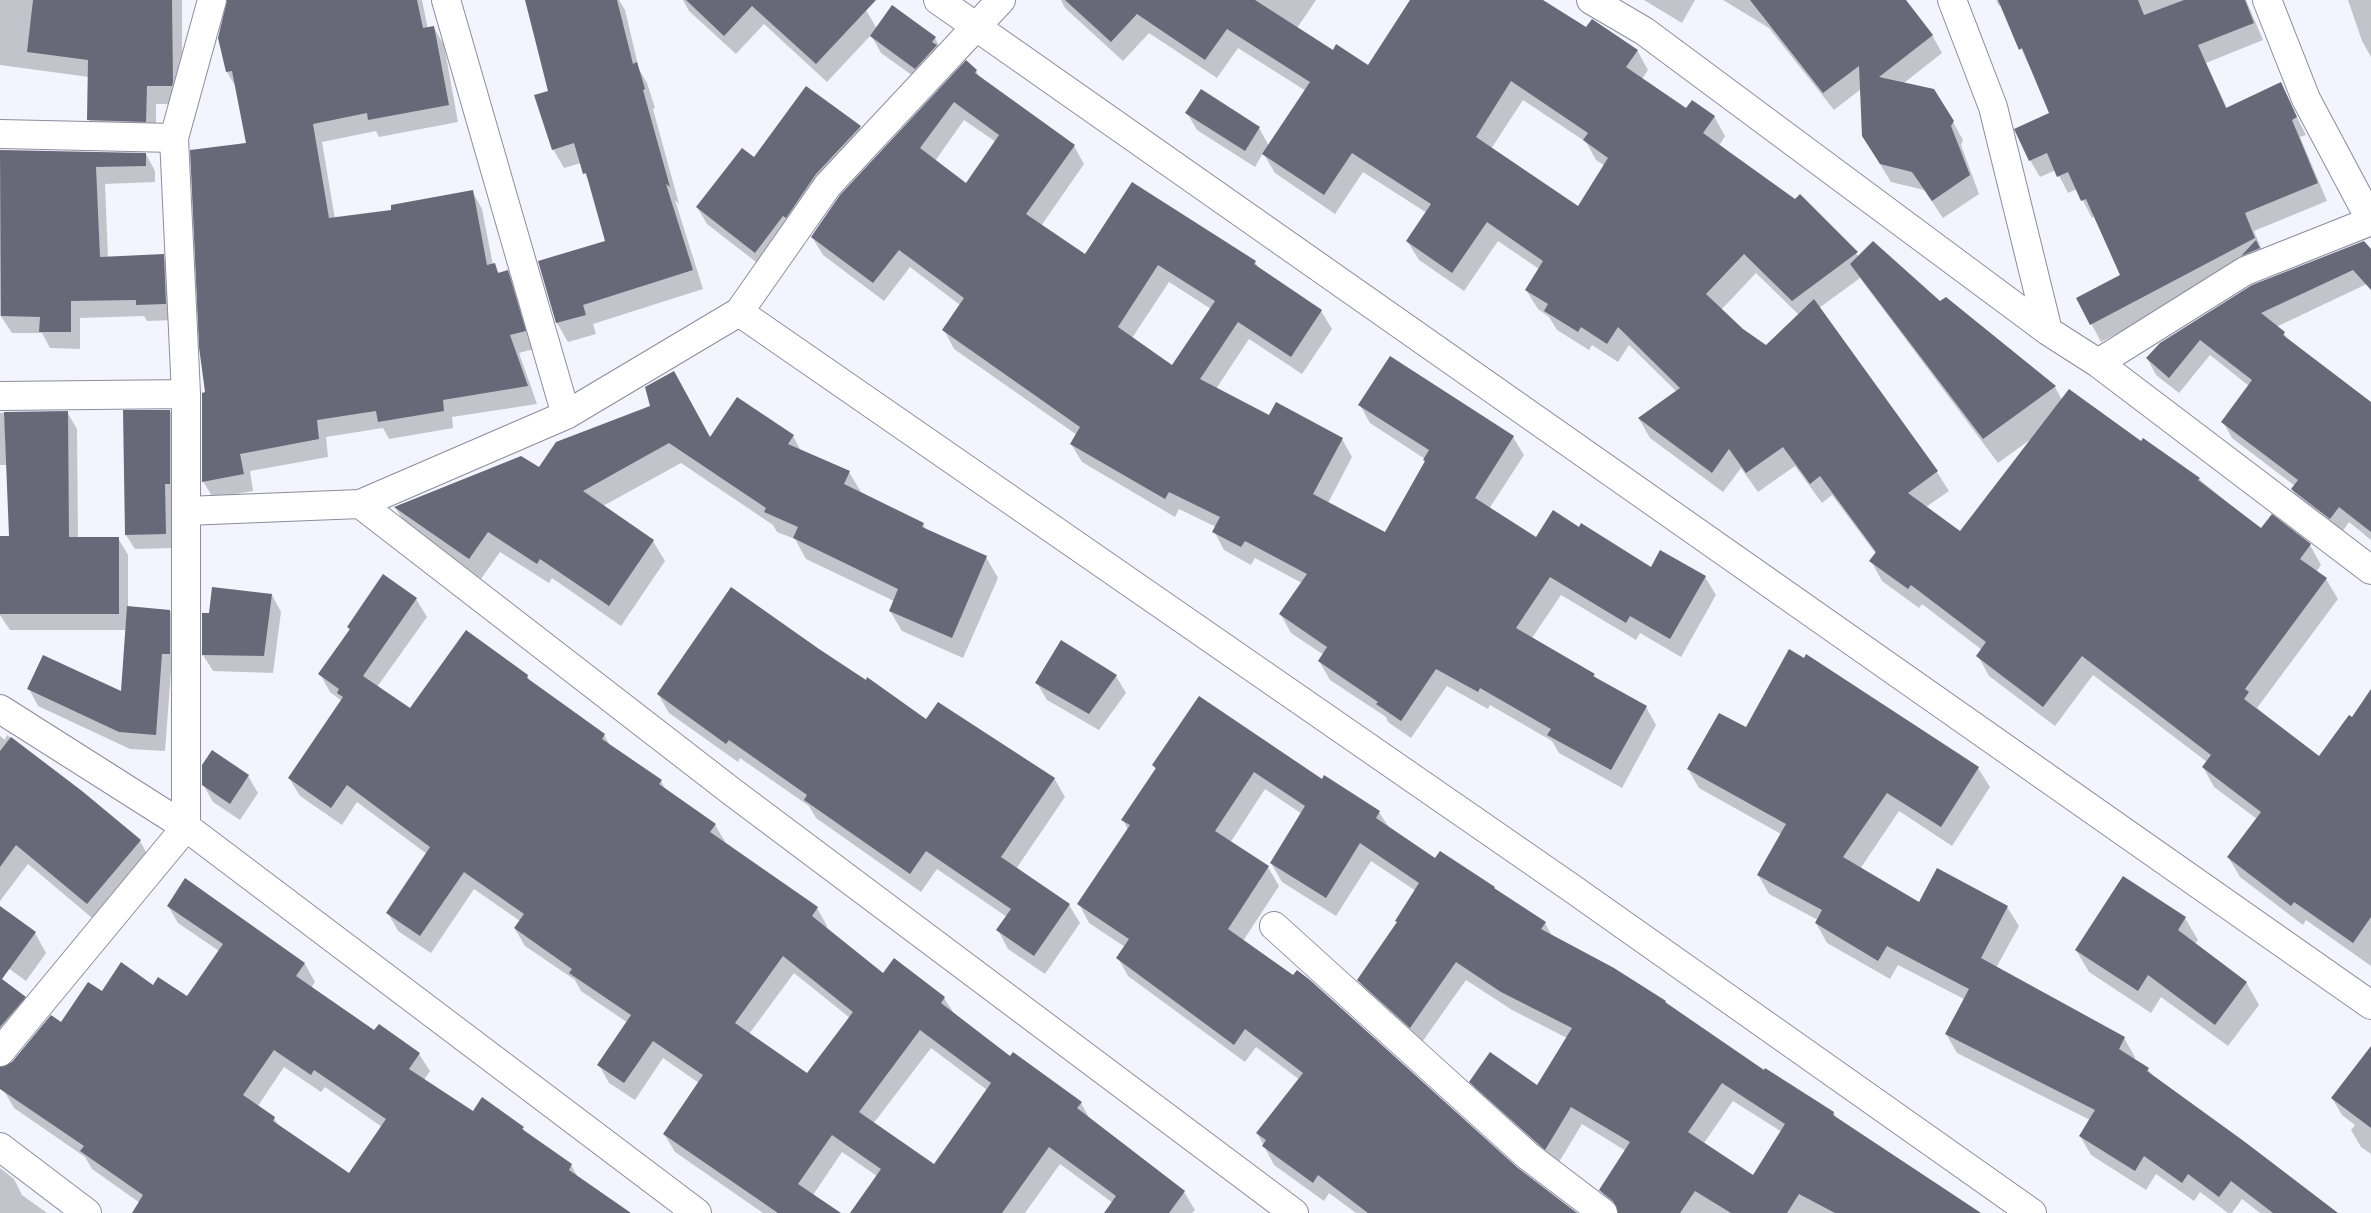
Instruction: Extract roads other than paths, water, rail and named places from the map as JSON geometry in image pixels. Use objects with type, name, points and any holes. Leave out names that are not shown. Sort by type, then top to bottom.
[{"type":"street","points":[[0,1052],[186,827],[186,394],[174,138],[212,0]]},
{"type":"street","points":[[446,0],[566,415]]},
{"type":"street","points":[[938,0],[2371,1005]]},
{"type":"street","points":[[186,511],[360,504],[566,415],[739,312],[828,185],[1001,0]]},
{"type":"street","points":[[1591,0],[1644,31],[2048,331],[2098,363],[2371,570]]},
{"type":"street","points":[[1952,0],[1993,107],[2048,331]]},
{"type":"street","points":[[2098,363],[2245,271],[2371,221],[2306,99],[2267,0]]},
{"type":"street","points":[[0,134],[174,138]]},
{"type":"street","points":[[739,312],[1578,892],[2032,1213]]},
{"type":"street","points":[[0,396],[186,394]]},
{"type":"street","points":[[360,504],[739,797],[1294,1213]]},
{"type":"street","points":[[0,709],[186,827],[697,1213]]},
{"type":"street","points":[[1274,926],[1528,1156],[1603,1213]]},
{"type":"street","points":[[0,1147],[87,1213]]}]
